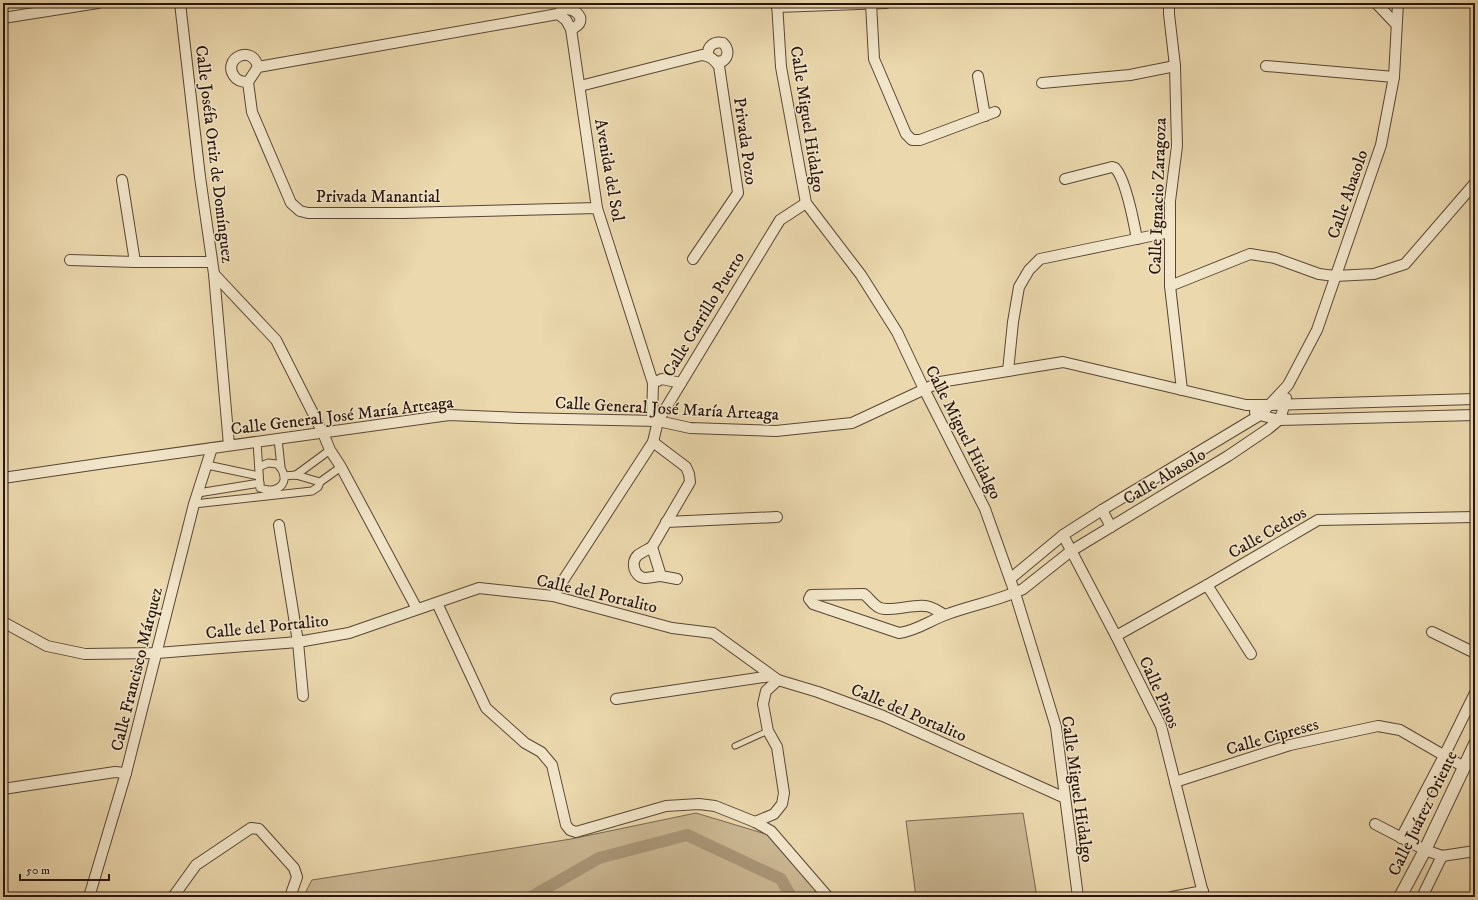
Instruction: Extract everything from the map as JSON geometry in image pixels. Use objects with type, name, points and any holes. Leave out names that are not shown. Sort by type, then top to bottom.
[{"type":"street","points":[[3,18],[98,3]]},
{"type":"street","name":"Calle Joséfa Ortiz de Domínguez","points":[[180,3],[200,177],[214,274],[276,340],[323,432],[330,450],[341,467],[418,609]]},
{"type":"street","points":[[777,5],[886,3]]},
{"type":"street","name":"Calle Ignacio Zaragoza","points":[[1169,3],[1169,14],[1176,66],[1177,146],[1170,201],[1170,286],[1182,390]]},
{"type":"street","points":[[1376,3],[1396,24]]},
{"type":"street","name":"Calle Abasolo","points":[[1010,579],[1064,535],[1102,510],[1260,416],[1268,405],[1288,385],[1317,330],[1381,145],[1394,76],[1398,3]]},
{"type":"street","points":[[871,4],[874,59],[906,134],[912,140],[920,140],[990,114],[978,76]]},
{"type":"street","points":[[258,67],[252,56],[243,55],[235,58],[231,66],[233,75],[239,81],[248,82],[258,67],[562,17],[562,8],[569,5],[576,8],[580,14],[580,22],[571,29]]},
{"type":"street","name":"Calle Miguel Hidalgo","points":[[777,5],[781,67],[806,202],[861,275],[896,332],[985,509],[1016,593],[1056,727],[1078,897]]},
{"type":"street","name":"Avenida del Sol","points":[[562,17],[571,29],[597,208],[653,383],[655,421]]},
{"type":"street","name":"Privada Pozo","points":[[580,86],[702,55],[712,59],[719,66],[738,193],[693,259]]},
{"type":"street","points":[[1042,84],[1130,75],[1176,66]]},
{"type":"street","points":[[1266,66],[1394,76]]},
{"type":"street","name":"Privada Manantial","points":[[248,82],[252,112],[291,203],[300,211],[308,213],[403,213],[597,208]]},
{"type":"street","points":[[1065,179],[1112,167],[1115,168],[1130,205],[1137,239]]},
{"type":"street","points":[[122,180],[135,262]]},
{"type":"street","points":[[1170,286],[1250,254],[1275,258],[1319,274],[1335,276],[1374,274],[1405,264],[1474,184]]},
{"type":"street","name":"Calle Carrillo Puerto","points":[[553,596],[653,442],[655,421],[681,383],[780,220],[806,202]]},
{"type":"street","points":[[1008,371],[1012,322],[1020,287],[1029,270],[1040,259],[1170,232]]},
{"type":"street","points":[[70,260],[212,262]]},
{"type":"street","points":[[214,274],[229,445]]},
{"type":"street","name":"Calle General José María Arteaga","points":[[3,478],[449,415],[655,421],[690,428],[776,431],[852,423],[940,382],[1063,362],[1246,405],[1475,399]]},
{"type":"street","points":[[653,383],[662,379],[681,383]]},
{"type":"street","name":"Calle Abasolo","points":[[945,615],[928,606],[917,605],[886,609],[878,607],[864,594],[811,595],[809,599],[813,604],[899,633],[908,632],[945,615],[1000,599],[1024,590],[1071,551],[1250,442],[1268,429],[1278,420],[1285,405],[1288,385]]},
{"type":"street","name":"Calle General José María Arteaga","points":[[1246,405],[1260,416],[1278,420],[1475,415]]},
{"type":"street","points":[[1245,425],[1250,442]]},
{"type":"street","points":[[207,465],[260,482],[270,491],[274,490],[282,485],[284,476],[281,467],[278,439]]},
{"type":"street","points":[[257,442],[261,497]]},
{"type":"street","points":[[653,442],[686,467],[690,482],[652,547],[638,556],[634,563],[634,568],[638,575],[642,577],[646,578],[661,576],[677,579]]},
{"type":"street","name":"Calle Francisco Márquez","points":[[89,897],[126,773],[194,504],[212,448]]},
{"type":"street","points":[[296,475],[330,450]]},
{"type":"street","points":[[259,467],[268,462],[277,464],[281,467]]},
{"type":"street","points":[[194,504],[312,491],[318,488],[320,482],[341,467]]},
{"type":"street","points":[[284,476],[296,475],[320,482]]},
{"type":"street","points":[[198,494],[260,482]]},
{"type":"street","points":[[1102,510],[1111,527]]},
{"type":"street","points":[[666,522],[777,517]]},
{"type":"street","name":"Calle Cedros","points":[[1116,636],[1318,520],[1475,517]]},
{"type":"street","points":[[279,525],[298,642],[303,696]]},
{"type":"street","name":"Calle Pinos","points":[[1064,535],[1161,726],[1203,894]]},
{"type":"street","points":[[652,547],[661,576]]},
{"type":"street","points":[[1025,566],[1036,580]]},
{"type":"street","points":[[1207,585],[1251,654]]},
{"type":"street","name":"Calle del Portalito","points":[[3,622],[47,646],[85,654],[157,653],[298,642],[349,634],[479,588],[553,596],[672,628],[713,632],[774,678],[818,692],[883,716],[1065,798]]},
{"type":"street","points":[[437,603],[486,708],[525,743],[541,752],[552,765],[566,825],[570,830],[576,832],[666,806],[699,804],[715,806],[755,822],[771,831],[828,897]]},
{"type":"street","points":[[1432,632],[1475,653]]},
{"type":"street","points":[[755,822],[774,814],[782,804],[784,792],[777,747],[768,730],[763,704],[766,691],[774,678]]},
{"type":"street","points":[[616,699],[774,678]]},
{"type":"street","points":[[1401,838],[1475,693]]},
{"type":"street","name":"Calle Cipreses","points":[[1175,782],[1290,745],[1378,726],[1400,730],[1444,756]]},
{"type":"street","name":"Calle Juárez Oriente","points":[[1400,897],[1425,850],[1475,744]]},
{"type":"street","points":[[1444,756],[1464,767]]},
{"type":"street","points":[[3,789],[115,772],[126,773]]},
{"type":"street","points":[[1375,824],[1425,850],[1442,856],[1475,851]]},
{"type":"street","points":[[173,897],[196,865],[251,828],[259,829],[294,868],[297,877],[290,897]]},
{"type":"street","points":[[1422,897],[1442,856]]},
{"type":"street","points":[[1172,897],[1203,894]]},
{"type":"lane","points":[[735,746],[768,730]]},
{"type":"shaded area","points":[[696,813],[769,835],[821,897],[303,897],[312,880],[571,839]]},
{"type":"shaded area","points":[[1023,813],[1037,897],[916,897],[906,821]]},
{"type":"waterway","points":[[531,897],[599,858],[687,835],[781,879],[791,897]]}]
